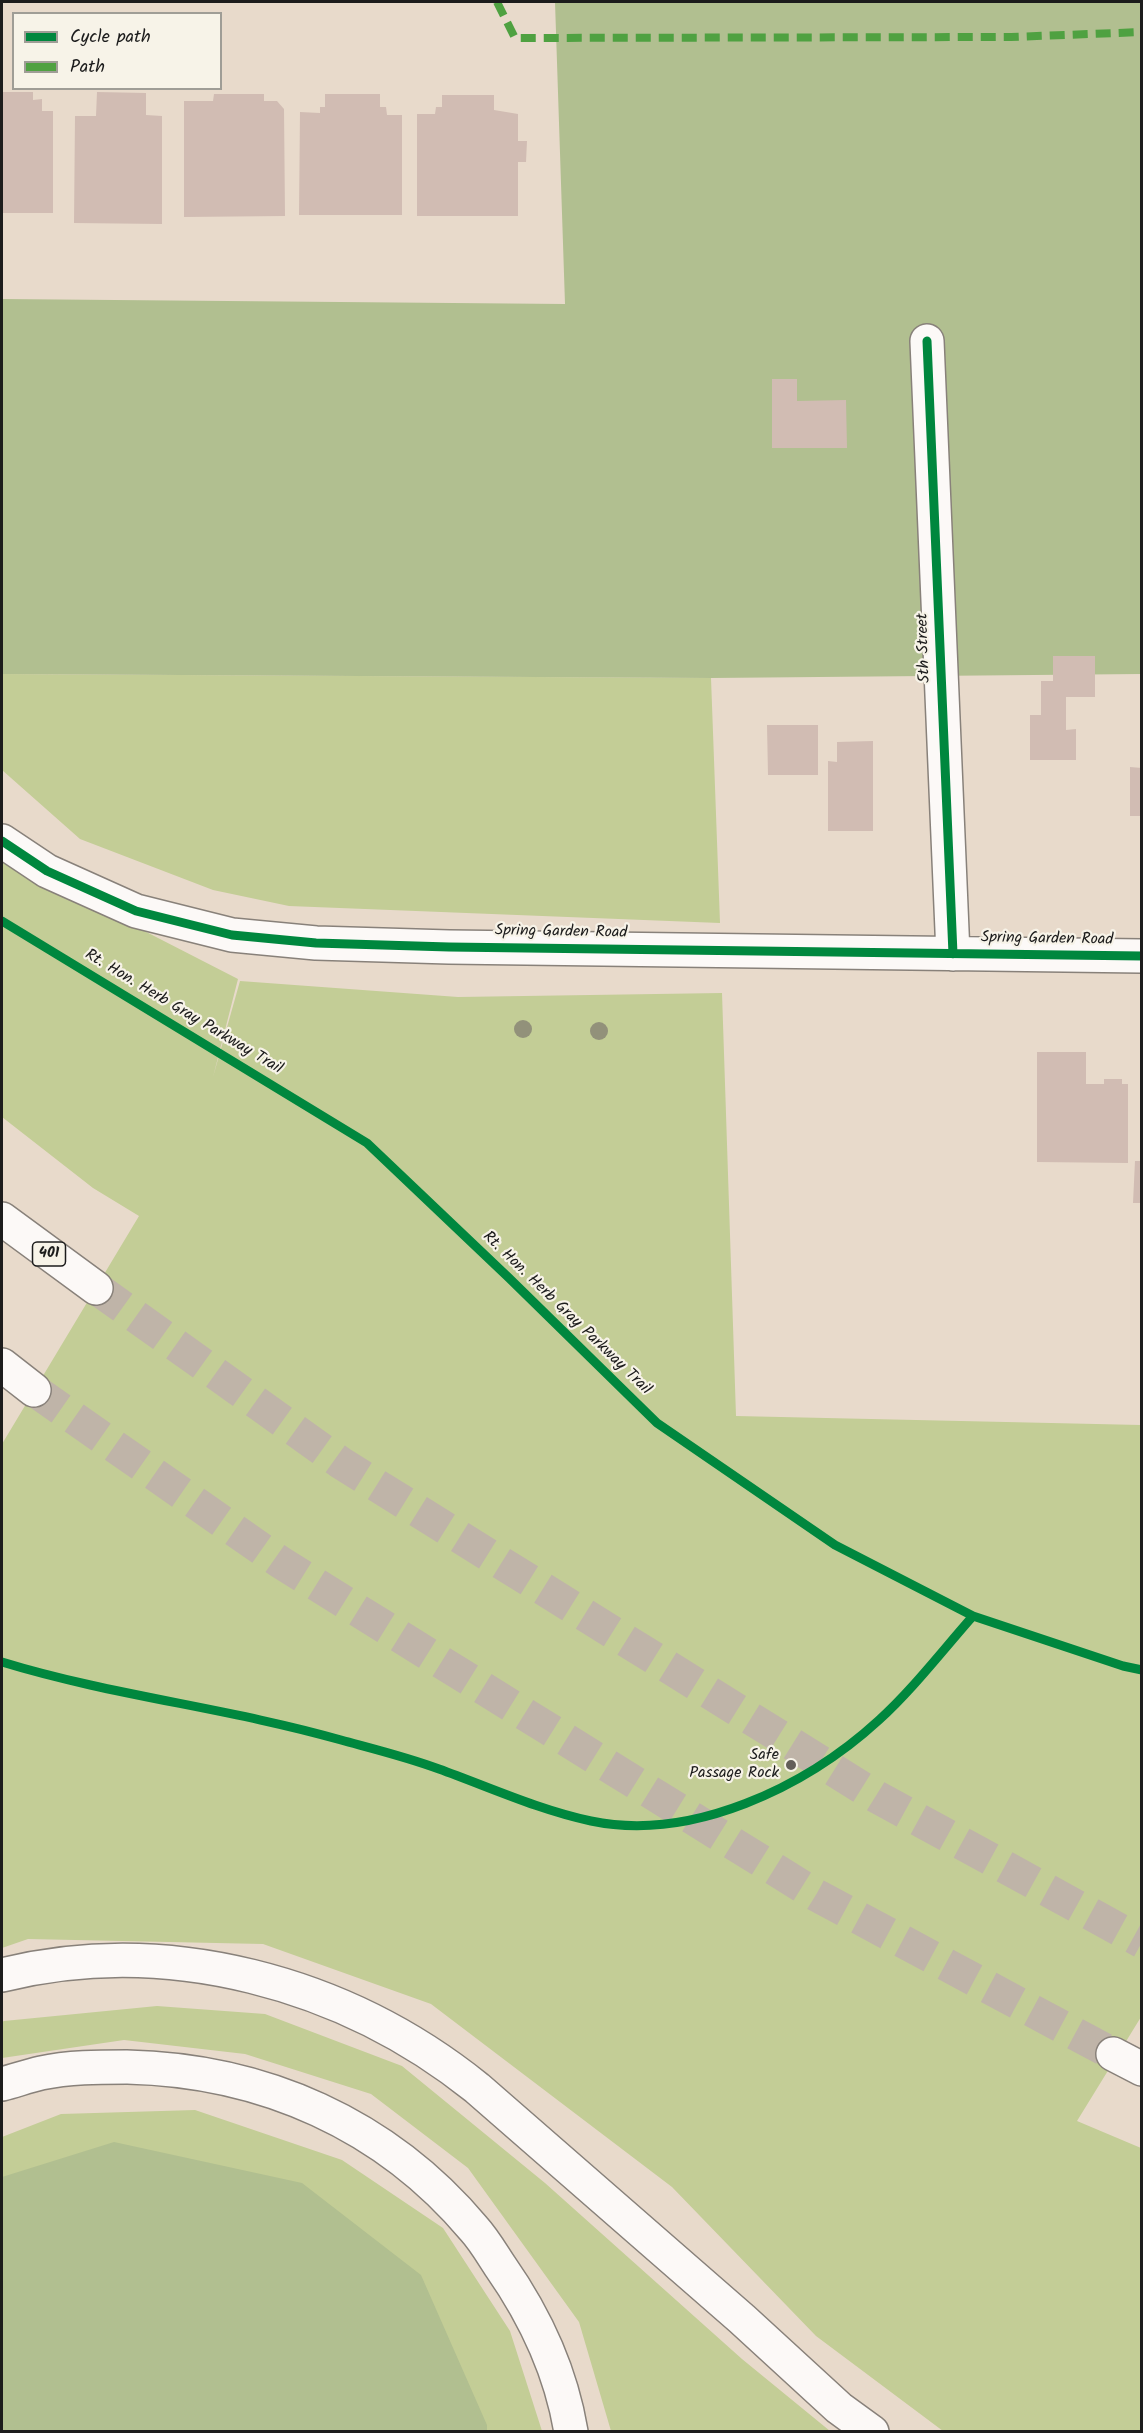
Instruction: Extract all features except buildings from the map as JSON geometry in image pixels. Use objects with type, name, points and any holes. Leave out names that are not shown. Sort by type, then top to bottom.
[{"type":"main road","name":"5th Street","points":[[927,341],[953,954]]},
{"type":"main road","name":"Spring Garden Road","points":[[2,842],[47,871],[136,910],[232,935],[316,943],[372,945],[1142,956]]},
{"type":"main road","name":"401","points":[[2,1219],[96,1288]]},
{"type":"main road","points":[[2,1365],[34,1390]]},
{"type":"main road","points":[[2,1975],[26,1969],[84,1961],[142,1960],[201,1965],[258,1977],[311,1995],[377,2022],[446,2063],[477,2088],[742,2319],[839,2408],[872,2432]]},
{"type":"main road","points":[[1113,2055],[1142,2069]]},
{"type":"main road","points":[[2,2084],[41,2073],[96,2067],[164,2068],[207,2073],[264,2087],[314,2108],[379,2143],[433,2185],[475,2229],[516,2289],[552,2358],[568,2411],[571,2432]]},
{"type":"green space","points":[[555,2],[1141,2],[1141,674],[711,678],[2,674],[2,299],[565,304]]},
{"type":"green space","points":[[2,674],[711,678],[720,923],[289,906],[213,890],[80,839],[2,770]]},
{"type":"green space","points":[[2,858],[238,979],[213,1077],[240,981],[458,997],[722,993],[736,1416],[1141,1425],[1141,2017],[1077,2121],[1141,2148],[1141,2431],[943,2431],[816,2336],[672,2187],[431,2004],[263,1944],[28,1939],[2,1948],[2,1444],[139,1216],[93,1188],[2,1117]]},
{"type":"green space","points":[[157,2006],[265,2014],[402,2066],[545,2183],[742,2359],[830,2431],[611,2431],[579,2322],[468,2168],[371,2094],[245,2054],[124,2040],[2,2058],[2,2022],[4,2021]]},
{"type":"green space","points":[[195,2110],[342,2160],[443,2228],[510,2331],[542,2431],[2,2432],[2,2137],[61,2114]]},
{"type":"green space","points":[[114,2142],[302,2183],[421,2275],[487,2425],[487,2431],[2,2431],[2,2177]]},
{"type":"tunnel","points":[[96,1288],[341,1463],[877,1797],[1142,1942]]},
{"type":"tunnel","points":[[34,1390],[280,1562],[816,1895],[1113,2054]]},
{"type":"marked path","points":[[497,2],[515,38],[1011,37],[1142,32]]},
{"type":"cycle path","points":[[927,341],[953,954]]},
{"type":"cycle path","points":[[2,841],[47,871],[136,911],[232,935],[316,943],[449,947],[1142,956]]},
{"type":"cycle path","name":"Rt. Hon. Herb Gray Parkway Trail","points":[[2,921],[367,1143],[657,1423],[835,1545],[973,1616],[1123,1666],[1142,1670]]},
{"type":"cycle path","points":[[2,1662],[86,1684],[299,1729],[378,1750],[458,1776],[552,1811],[591,1821],[629,1825],[668,1824],[707,1816],[746,1804],[817,1767],[850,1744],[892,1708],[973,1616]]},
{"type":"place","name":"Safe Passage Rock","points":[[791,1765]]}]
